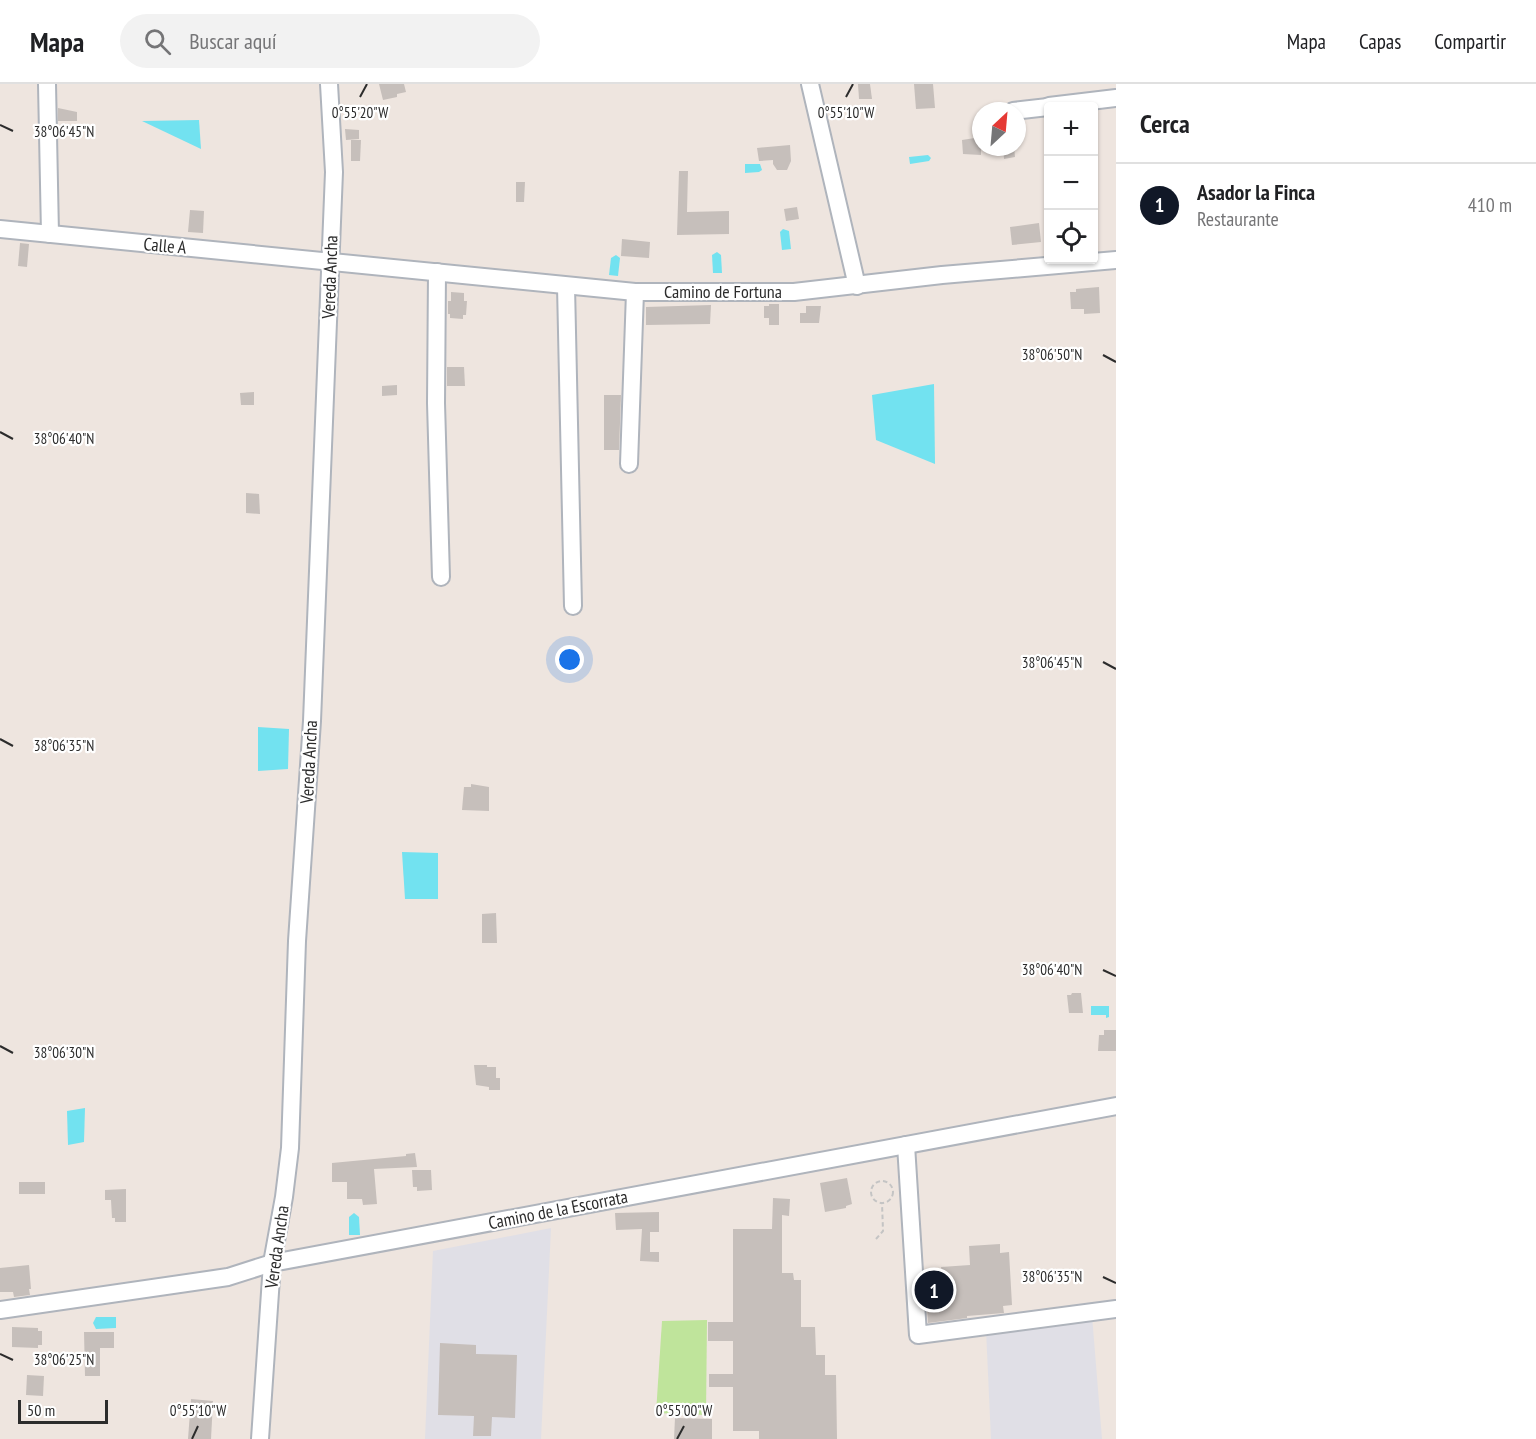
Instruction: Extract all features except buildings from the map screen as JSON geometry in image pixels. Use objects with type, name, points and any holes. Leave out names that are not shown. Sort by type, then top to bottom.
[{"type":"street","points":[[36,84],[47,234]]},
{"type":"street","points":[[47,84],[47,234]]},
{"type":"street","name":"Vereda Ancha","points":[[260,1439],[272,1263],[290,1148],[297,941],[312,710],[334,172],[329,84]]},
{"type":"street","points":[[810,84],[857,286]]},
{"type":"street","points":[[1082,102],[1116,98]]},
{"type":"street","points":[[1026,109],[1044,107]]},
{"type":"street","name":"Calle A","points":[[0,230],[330,261]]},
{"type":"street","name":"Camino de Fortuna","points":[[330,261],[635,292],[794,292],[954,274],[1116,260]]},
{"type":"street","points":[[437,272],[436,403],[441,577]]},
{"type":"street","points":[[566,286],[573,606]]},
{"type":"street","points":[[629,464],[635,292]]},
{"type":"street","name":"Camino de la Escorrata","points":[[0,1310],[228,1277],[272,1263],[1116,1106]]},
{"type":"street","points":[[906,1145],[918,1335],[1116,1309]]},
{"type":"path","points":[[884,1181],[891,1185],[893,1193],[890,1200],[882,1203],[872,1197],[872,1189],[876,1182],[884,1181]]},
{"type":"path","points":[[876,1239],[883,1231],[882,1203]]},
{"type":"shaded area","points":[[551,1228],[541,1439],[425,1439],[433,1251]]},
{"type":"shaded area","points":[[1092,1316],[1102,1439],[991,1439],[986,1329]]},
{"type":"green space","points":[[707,1320],[706,1415],[656,1413],[662,1321]]},
{"type":"water","points":[[199,120],[201,149],[142,121]]},
{"type":"water","points":[[928,155],[931,158],[929,161],[910,164],[909,157]]},
{"type":"water","points":[[745,164],[760,164],[762,170],[745,173]]},
{"type":"water","points":[[783,229],[789,231],[791,249],[782,250],[780,232]]},
{"type":"water","points":[[717,252],[721,255],[722,273],[713,273],[712,255]]},
{"type":"water","points":[[616,255],[620,258],[618,276],[609,275],[611,258]]},
{"type":"water","points":[[934,384],[935,464],[876,440],[872,395]]},
{"type":"water","points":[[258,727],[289,729],[288,769],[258,771]]},
{"type":"water","points":[[402,852],[438,853],[438,899],[405,899]]},
{"type":"water","points":[[1091,1006],[1109,1006],[1109,1017],[1091,1015]]},
{"type":"water","points":[[85,1108],[84,1142],[68,1145],[67,1111]]},
{"type":"water","points":[[354,1213],[359,1217],[360,1235],[349,1235],[349,1217]]},
{"type":"water","points":[[96,1317],[116,1317],[116,1328],[96,1329],[93,1323]]},
{"type":"place","name":"Asador la Finca","points":[[934,1290]]}]
